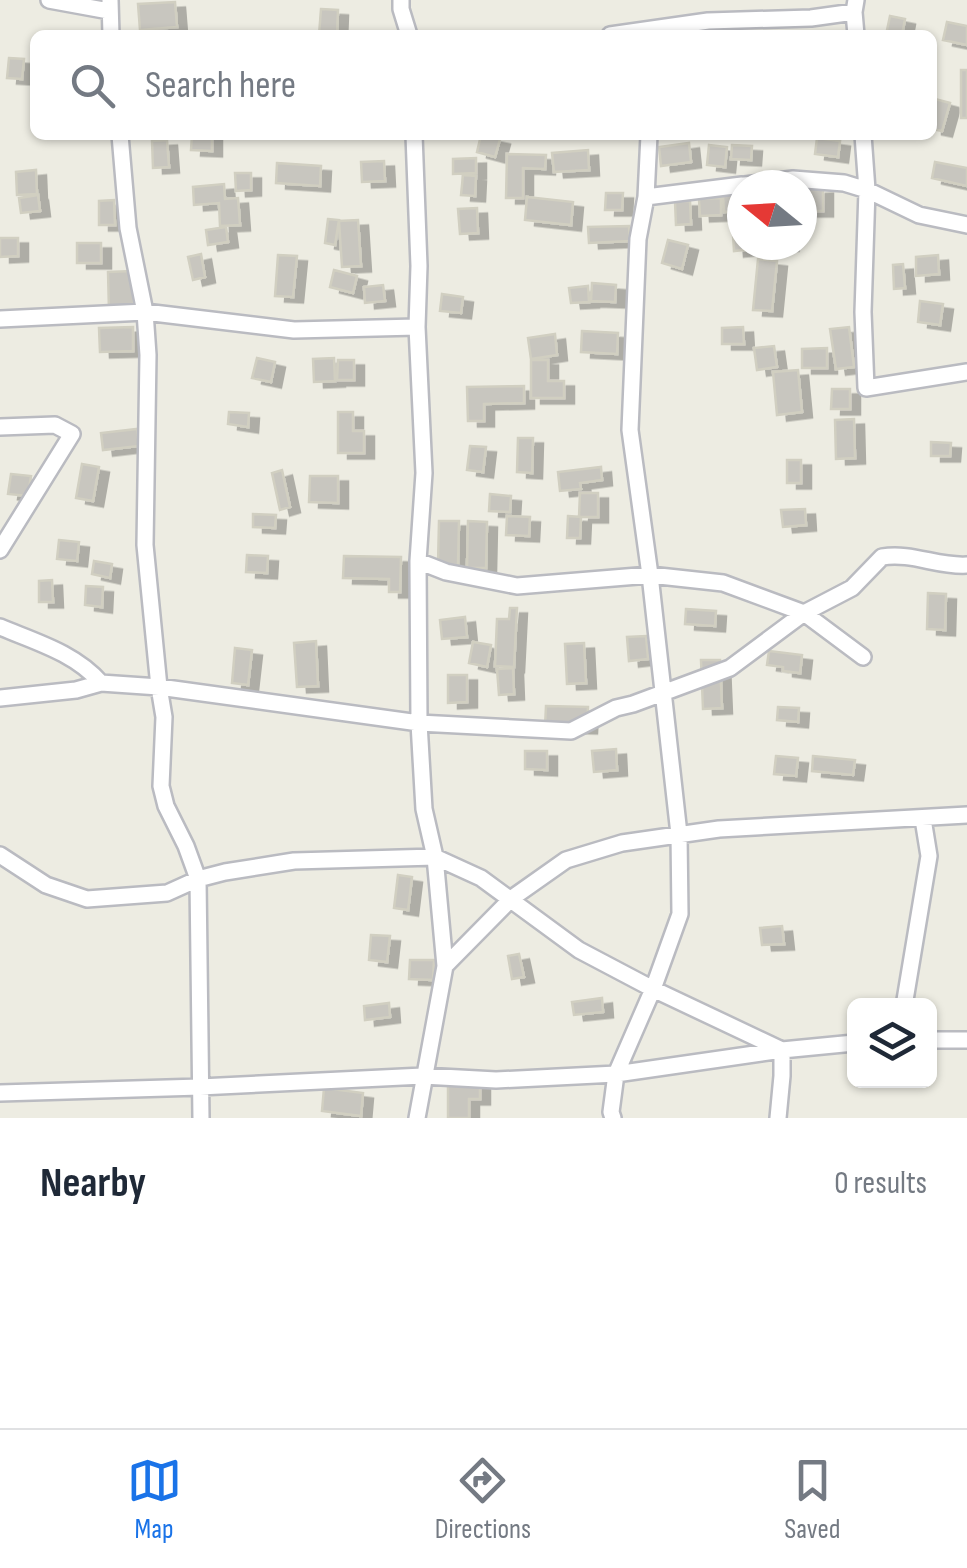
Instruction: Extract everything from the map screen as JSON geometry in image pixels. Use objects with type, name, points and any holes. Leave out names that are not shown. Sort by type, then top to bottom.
[{"type":"street","points":[[49,0],[109,6]]},
{"type":"street","points":[[401,0],[407,30]]},
{"type":"street","points":[[658,30],[708,20],[811,18],[855,6]]},
{"type":"street","points":[[120,140],[128,228],[145,312],[145,546],[164,717],[161,786],[198,880],[201,1118]]},
{"type":"street","points":[[414,140],[424,473],[418,561],[419,723],[424,808],[435,857],[445,966],[416,1118]]},
{"type":"street","points":[[614,1118],[611,1112],[616,1074],[680,914],[679,834],[630,430],[638,239],[646,197],[649,140]]},
{"type":"street","points":[[863,140],[867,190],[863,312],[866,388],[967,372]]},
{"type":"street","points":[[817,181],[844,182],[919,215],[967,225]]},
{"type":"street","points":[[646,197],[727,187]]},
{"type":"street","points":[[0,319],[145,312],[294,330],[417,327]]},
{"type":"street","points":[[0,427],[54,424],[72,434],[0,550]]},
{"type":"street","points":[[0,698],[76,690],[100,683],[159,687],[419,723],[570,731],[616,708],[730,668],[804,614],[852,588],[882,557],[909,556],[951,566],[967,565]]},
{"type":"street","points":[[418,561],[446,572],[518,586],[650,575],[723,584],[804,614],[863,657]]},
{"type":"street","points":[[0,626],[66,655],[87,667],[100,683]]},
{"type":"street","points":[[445,966],[512,898],[566,860],[622,843],[719,829],[967,815]]},
{"type":"street","points":[[905,998],[929,856],[924,819]]},
{"type":"street","points":[[0,855],[46,886],[87,898],[167,893],[225,872],[294,861],[435,857],[482,878],[580,950],[652,989],[782,1050]]},
{"type":"street","points":[[937,1040],[967,1040]]},
{"type":"street","points":[[0,1093],[424,1076],[496,1080],[616,1074],[847,1045]]},
{"type":"street","points":[[778,1118],[782,1050]]},
{"type":"building","points":[[175,2],[177,27],[140,30],[138,4]]},
{"type":"building","points":[[321,9],[338,10],[337,30],[319,30]]},
{"type":"building","points":[[890,16],[905,19],[903,30],[887,30]]},
{"type":"building","points":[[947,22],[967,26],[967,45],[943,40]]},
{"type":"building","points":[[9,58],[24,59],[22,79],[7,78]]},
{"type":"building","points":[[961,70],[967,70],[967,118],[961,118]]},
{"type":"building","points":[[937,100],[950,103],[942,131],[937,130]]},
{"type":"building","points":[[167,140],[169,167],[153,168],[152,141]]},
{"type":"building","points":[[192,140],[212,140],[212,151],[191,150]]},
{"type":"building","points":[[480,140],[500,140],[495,157],[477,152]]},
{"type":"building","points":[[817,140],[840,141],[838,157],[815,154]]},
{"type":"building","points":[[689,143],[691,162],[661,166],[659,147]]},
{"type":"building","points":[[709,145],[727,147],[725,167],[707,165]]},
{"type":"building","points":[[732,145],[752,146],[751,160],[731,159]]},
{"type":"building","points":[[588,150],[589,170],[554,172],[552,153]]},
{"type":"building","points":[[507,154],[546,155],[545,169],[523,168],[523,198],[506,198]]},
{"type":"building","points":[[476,158],[476,173],[453,174],[453,159]]},
{"type":"building","points":[[384,161],[385,181],[362,182],[361,162]]},
{"type":"building","points":[[935,162],[967,168],[967,186],[932,178]]},
{"type":"building","points":[[277,163],[321,166],[320,186],[276,183]]},
{"type":"building","points":[[36,170],[37,194],[17,195],[16,172]]},
{"type":"building","points":[[235,173],[251,173],[251,190],[236,191]]},
{"type":"building","points":[[463,175],[476,176],[475,196],[461,195]]},
{"type":"building","points":[[224,184],[225,199],[238,198],[240,225],[220,226],[219,203],[194,205],[193,187]]},
{"type":"building","points":[[817,188],[823,188],[823,211],[817,211]]},
{"type":"building","points":[[606,193],[623,193],[622,210],[605,210]]},
{"type":"building","points":[[38,195],[40,211],[21,213],[19,198]]},
{"type":"building","points":[[527,197],[573,202],[571,225],[525,220]]},
{"type":"building","points":[[721,198],[721,215],[700,216],[699,199]]},
{"type":"building","points":[[114,200],[115,225],[99,225],[99,201]]},
{"type":"building","points":[[675,201],[690,201],[691,224],[676,225]]},
{"type":"building","points":[[477,208],[478,233],[460,234],[458,209]]},
{"type":"building","points":[[328,219],[339,220],[335,245],[325,243]]},
{"type":"building","points":[[358,220],[361,266],[342,267],[339,221]]},
{"type":"building","points":[[629,226],[630,241],[589,243],[588,227]]},
{"type":"building","points":[[226,227],[228,242],[208,245],[206,230]]},
{"type":"building","points":[[0,238],[18,238],[18,256],[0,257]]},
{"type":"building","points":[[668,240],[688,245],[682,269],[662,263]]},
{"type":"building","points":[[77,243],[101,243],[101,263],[77,263]]},
{"type":"building","points":[[201,254],[205,277],[193,280],[188,257]]},
{"type":"building","points":[[278,255],[297,256],[293,297],[275,296]]},
{"type":"building","points":[[938,255],[939,274],[916,276],[916,257]]},
{"type":"building","points":[[758,260],[777,261],[772,311],[753,310]]},
{"type":"building","points":[[903,264],[905,288],[894,289],[893,265]]},
{"type":"building","points":[[334,270],[357,276],[353,293],[330,287]]},
{"type":"building","points":[[133,271],[134,310],[109,311],[108,272]]},
{"type":"building","points":[[592,283],[616,285],[615,302],[591,301]]},
{"type":"building","points":[[383,285],[385,301],[365,303],[364,287]]},
{"type":"building","points":[[588,286],[589,302],[571,303],[569,288]]},
{"type":"building","points":[[442,294],[463,297],[461,313],[440,311]]},
{"type":"building","points":[[920,301],[943,304],[940,325],[918,322]]},
{"type":"building","points":[[133,327],[133,351],[100,352],[99,328]]},
{"type":"building","points":[[743,327],[744,344],[722,344],[722,328]]},
{"type":"building","points":[[849,327],[854,367],[836,369],[830,329]]},
{"type":"building","points":[[582,331],[618,333],[617,354],[581,352]]},
{"type":"building","points":[[555,334],[557,355],[531,359],[528,338]]},
{"type":"building","points":[[774,346],[777,367],[757,370],[754,348]]},
{"type":"building","points":[[827,348],[827,368],[802,368],[802,349]]},
{"type":"building","points":[[257,358],[275,362],[271,382],[252,378]]},
{"type":"building","points":[[334,358],[335,381],[314,382],[313,359]]},
{"type":"building","points":[[338,360],[354,360],[354,380],[337,380]]},
{"type":"building","points":[[531,360],[548,360],[548,381],[564,381],[564,398],[531,398]]},
{"type":"building","points":[[798,370],[802,412],[777,415],[773,372]]},
{"type":"building","points":[[524,386],[524,403],[484,404],[484,421],[468,421],[467,387]]},
{"type":"building","points":[[832,389],[850,389],[850,409],[831,409]]},
{"type":"building","points":[[229,412],[249,413],[248,427],[228,424]]},
{"type":"building","points":[[338,412],[353,412],[353,431],[364,431],[364,453],[338,453]]},
{"type":"building","points":[[854,419],[855,458],[836,459],[835,420]]},
{"type":"building","points":[[137,429],[139,446],[103,450],[101,433]]},
{"type":"building","points":[[518,438],[533,438],[532,473],[517,472]]},
{"type":"building","points":[[931,442],[951,443],[950,456],[931,456]]},
{"type":"building","points":[[470,446],[486,447],[483,472],[467,470]]},
{"type":"building","points":[[787,460],[801,460],[801,483],[787,483]]},
{"type":"building","points":[[82,464],[99,467],[93,501],[76,498]]},
{"type":"building","points":[[601,467],[602,480],[580,483],[581,489],[560,491],[558,472]]},
{"type":"building","points":[[282,470],[290,507],[280,510],[272,473]]},
{"type":"building","points":[[11,474],[31,476],[28,496],[8,494]]},
{"type":"building","points":[[310,476],[338,476],[338,503],[309,502]]},
{"type":"building","points":[[580,493],[598,493],[598,517],[579,517]]},
{"type":"building","points":[[490,494],[511,496],[510,512],[489,511]]},
{"type":"building","points":[[805,509],[806,525],[783,527],[781,510]]},
{"type":"building","points":[[253,514],[276,515],[275,528],[253,527]]},
{"type":"building","points":[[507,516],[530,517],[529,536],[506,535]]},
{"type":"building","points":[[568,516],[581,517],[580,538],[567,538]]},
{"type":"building","points":[[439,521],[459,521],[458,565],[438,565]]},
{"type":"building","points":[[468,521],[487,522],[486,568],[467,568]]},
{"type":"building","points":[[59,540],[79,542],[77,561],[57,559]]},
{"type":"building","points":[[247,555],[268,556],[267,573],[246,572]]},
{"type":"building","points":[[344,556],[401,557],[400,592],[389,592],[389,579],[343,578]]},
{"type":"building","points":[[94,561],[112,564],[110,578],[92,574]]},
{"type":"building","points":[[52,580],[53,602],[39,602],[39,581]]},
{"type":"building","points":[[86,586],[103,587],[102,607],[85,605]]},
{"type":"building","points":[[928,593],[946,594],[945,630],[927,629]]},
{"type":"building","points":[[510,608],[517,608],[514,667],[495,666],[497,619],[509,619]]},
{"type":"building","points":[[686,609],[716,611],[715,626],[685,624]]},
{"type":"building","points":[[465,617],[467,637],[442,639],[440,620]]},
{"type":"building","points":[[646,636],[648,659],[629,661],[627,637]]},
{"type":"building","points":[[316,641],[318,686],[297,687],[294,643]]},
{"type":"building","points":[[473,642],[491,645],[487,667],[469,663]]},
{"type":"building","points":[[584,643],[586,683],[567,684],[565,644]]},
{"type":"building","points":[[235,648],[252,650],[248,685],[232,683]]},
{"type":"building","points":[[769,651],[802,655],[800,673],[767,665]]},
{"type":"building","points":[[701,660],[720,660],[722,708],[703,709]]},
{"type":"building","points":[[513,668],[514,694],[499,695],[497,669]]},
{"type":"building","points":[[448,675],[467,675],[467,702],[448,703]]},
{"type":"building","points":[[546,706],[588,707],[587,728],[545,727]]},
{"type":"building","points":[[778,707],[799,708],[798,722],[777,720]]},
{"type":"building","points":[[616,749],[617,770],[594,772],[592,751]]},
{"type":"building","points":[[525,751],[547,751],[547,770],[525,769]]},
{"type":"building","points":[[776,756],[798,758],[796,776],[774,774]]},
{"type":"building","points":[[813,756],[855,760],[853,775],[812,771]]},
{"type":"building","points":[[398,875],[412,877],[408,910],[394,908]]},
{"type":"building","points":[[782,926],[784,944],[762,945],[760,928]]},
{"type":"building","points":[[371,935],[390,936],[387,962],[369,960]]},
{"type":"building","points":[[519,954],[524,977],[512,979],[508,956]]},
{"type":"building","points":[[410,960],[434,960],[433,980],[409,979]]},
{"type":"building","points":[[602,998],[603,1012],[574,1015],[572,1002]]},
{"type":"building","points":[[389,1003],[390,1017],[365,1020],[364,1006]]},
{"type":"building","points":[[448,1084],[480,1084],[480,1099],[469,1099],[469,1118],[448,1118]]},
{"type":"building","points":[[324,1088],[363,1093],[361,1116],[322,1111]]}]
